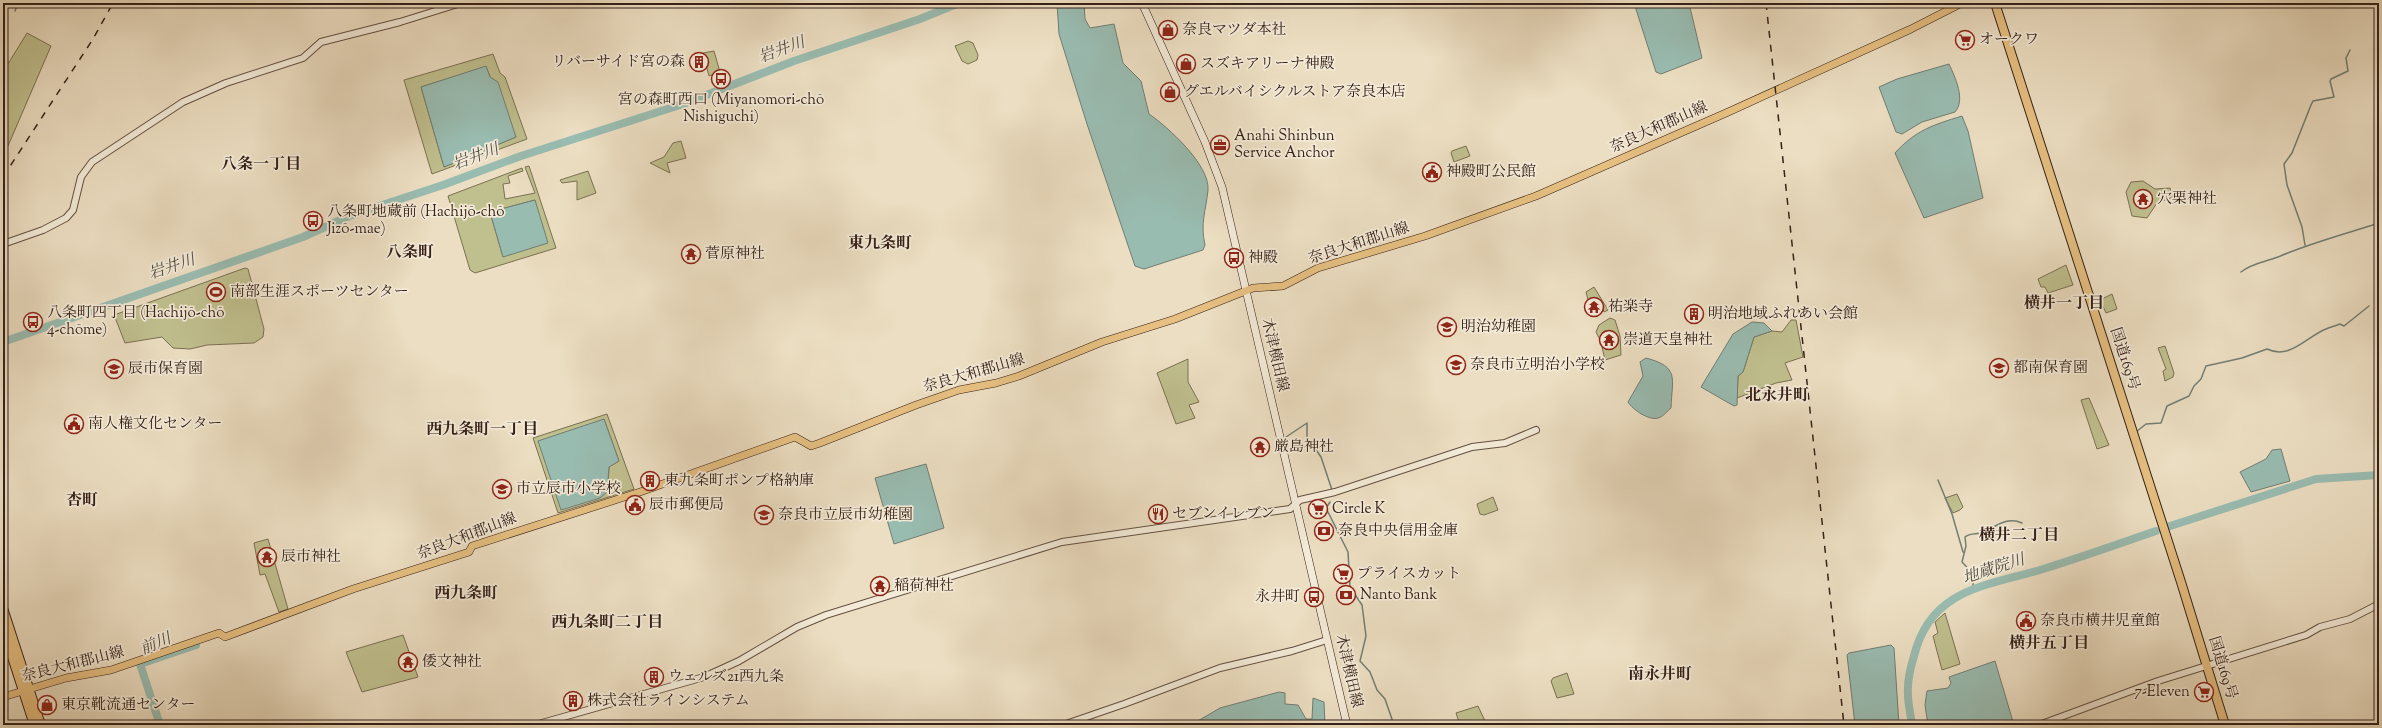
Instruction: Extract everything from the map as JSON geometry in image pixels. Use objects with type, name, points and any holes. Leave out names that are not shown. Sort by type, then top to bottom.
[{"type":"highway","name":"国道169号","points":[[1995,3],[2207,665],[2224,725]]},
{"type":"highway","points":[[3,608],[26,689],[34,725]]},
{"type":"highway","points":[[3,629],[41,725]]},
{"type":"main road","name":"木津横田線","points":[[1142,3],[1215,167],[1222,187],[1347,725]]},
{"type":"main road","name":"奈良大和郡山線","points":[[3,696],[26,689],[111,670],[219,633],[225,637],[353,589],[469,552],[472,546],[635,493],[795,437],[811,446],[959,390],[996,383],[1019,376],[1095,345],[1175,319],[1246,291],[1258,287],[1283,286],[1318,268],[1437,232],[1536,196],[1911,29],[1962,3]]},
{"type":"street","points":[[3,244],[43,230],[66,218],[73,210],[81,177],[92,162],[183,102],[226,83],[303,58],[321,42],[400,22],[461,3]]},
{"type":"street","points":[[535,725],[704,676],[739,661],[797,627],[826,615],[1042,548],[1072,540],[1290,509],[1300,500],[1335,492],[1472,448],[1505,443],[1536,430]]},
{"type":"street","points":[[2039,725],[2207,665],[2306,634],[2320,627],[2350,619],[2379,604]]},
{"type":"street","points":[[1063,725],[1220,668],[1327,640]]},
{"type":"shaded area","points":[[27,33],[51,46],[8,146],[3,144],[3,72]]},
{"type":"shaded area","points":[[968,41],[973,43],[978,55],[977,60],[968,64],[962,61],[955,46]]},
{"type":"shaded area","points":[[714,51],[720,72],[709,76],[703,53]]},
{"type":"shaded area","points":[[493,54],[500,73],[505,77],[527,139],[432,174],[404,80]],"holes":[[[486,67],[516,137],[444,167],[421,87]]]},
{"type":"shaded area","points":[[681,141],[686,158],[667,163],[670,173],[650,163],[664,157],[673,143]]},
{"type":"shaded area","points":[[1466,146],[1470,156],[1454,162],[1451,153],[1452,151]]},
{"type":"shaded area","points":[[529,166],[556,248],[475,273],[470,270],[448,196],[522,168],[523,171],[508,176],[510,183],[503,184],[505,199],[535,193],[525,167]],"holes":[[[535,200],[503,257],[490,212]]]},
{"type":"shaded area","points":[[588,171],[596,193],[577,200],[577,181],[562,183],[560,180]]},
{"type":"shaded area","points":[[2143,181],[2155,189],[2170,188],[2173,197],[2157,203],[2147,218],[2132,216],[2126,192],[2131,182]]},
{"type":"shaded area","points":[[2066,265],[2073,285],[2048,293],[2045,287],[2041,287],[2038,279]]},
{"type":"shaded area","name":"南部生涯スポーツセンター","points":[[245,268],[248,269],[264,329],[263,337],[254,343],[207,345],[190,349],[173,348],[162,337],[125,343],[114,315]]},
{"type":"shaded area","points":[[1594,287],[1608,310],[1604,312],[1600,303],[1594,306],[1590,299],[1588,300],[1586,292]]},
{"type":"shaded area","points":[[2112,294],[2117,309],[2106,313],[2100,300]]},
{"type":"shaded area","name":"崇道天皇神社","points":[[1610,318],[1615,320],[1620,336],[1621,355],[1605,360],[1602,347],[1609,346],[1611,341],[1608,331],[1604,331],[1602,333],[1605,339],[1600,340],[1596,332],[1599,325]]},
{"type":"shaded area","points":[[1791,320],[1796,320],[1803,357],[1785,363],[1792,380],[1776,383],[1737,398],[1738,376],[1743,372],[1754,337],[1772,331],[1782,332]]},
{"type":"shaded area","points":[[2165,346],[2174,373],[2173,377],[2165,381],[2163,371],[2166,369],[2158,348]]},
{"type":"shaded area","points":[[1188,359],[1188,382],[1199,402],[1189,405],[1195,418],[1176,424],[1157,373]]},
{"type":"shaded area","points":[[2089,398],[2109,445],[2097,449],[2081,400]]},
{"type":"shaded area","points":[[607,414],[634,489],[558,513],[533,438]],"holes":[[[604,419],[619,461],[609,467],[608,488]]]},
{"type":"shaded area","points":[[1957,494],[1963,507],[1953,513],[1945,498]]},
{"type":"shaded area","points":[[1493,497],[1498,510],[1484,515],[1480,514],[1477,504]]},
{"type":"shaded area","points":[[268,539],[288,609],[279,612],[265,574],[260,575],[254,543]]},
{"type":"shaded area","points":[[1945,613],[1960,664],[1942,670],[1933,636],[1938,633],[1935,622]]},
{"type":"shaded area","points":[[403,635],[418,677],[362,692],[346,652]]},
{"type":"shaded area","points":[[1567,673],[1574,694],[1557,698],[1551,681],[1553,678]]},
{"type":"shaded area","points":[[1478,706],[1485,721],[1484,724],[1460,725],[1456,713]]},
{"type":"water","points":[[1057,3],[1084,3],[1085,19],[1090,28],[1114,24],[1123,63],[1141,81],[1149,114],[1177,137],[1195,158],[1202,169],[1207,180],[1208,190],[1203,223],[1205,245],[1203,250],[1144,269],[1135,266],[1087,124],[1059,34]]},
{"type":"water","points":[[1634,3],[1689,3],[1702,58],[1661,74],[1656,72]]},
{"type":"water","points":[[1949,64],[1960,95],[1960,101],[1955,112],[1922,122],[1902,134],[1896,132],[1879,87],[1897,79]]},
{"type":"water","points":[[486,66],[490,77],[498,82],[516,137],[444,167],[421,87]]},
{"type":"water","points":[[1962,116],[1968,131],[1983,198],[1924,218],[1895,153],[1910,139],[1926,129]]},
{"type":"water","points":[[535,200],[548,243],[503,257],[490,212]]},
{"type":"water","points":[[1752,322],[1764,323],[1772,331],[1754,337],[1743,372],[1738,376],[1737,405],[1734,406],[1701,387],[1733,334]]},
{"type":"water","points":[[1646,358],[1664,365],[1672,375],[1671,408],[1658,418],[1650,418],[1641,414],[1628,402],[1643,376],[1640,362]]},
{"type":"water","points":[[604,419],[619,461],[609,467],[607,492],[600,498],[561,510],[538,441]]},
{"type":"water","points":[[2281,449],[2290,481],[2251,492],[2240,472],[2266,459],[2272,450]]},
{"type":"water","points":[[926,464],[944,528],[894,544],[875,478]]},
{"type":"water","points":[[1891,645],[1894,648],[1899,725],[1855,725],[1847,655],[1849,653]]},
{"type":"water","points":[[1995,661],[2014,725],[1928,725],[1925,705],[1927,691],[1948,688],[1951,683],[1949,677]]},
{"type":"water","points":[[1279,692],[1285,693],[1285,704],[1298,705],[1306,719],[1312,719],[1313,698],[1324,702],[1325,725],[1191,725],[1220,708]]},
{"type":"waterway","points":[[15,11],[18,3]]},
{"type":"waterway","name":"岩井川","points":[[3,342],[303,237],[349,216],[443,185],[521,156],[683,104],[794,61],[920,19],[959,3]]},
{"type":"waterway","points":[[2305,245],[2302,227],[2287,185],[2284,164],[2292,153],[2313,101],[2334,97],[2330,81],[2331,79],[2348,71],[2346,58],[2350,50]]},
{"type":"waterway","points":[[2241,272],[2254,265],[2302,247],[2379,223]]},
{"type":"waterway","points":[[2136,432],[2146,424],[2161,423],[2167,406],[2189,396],[2194,386],[2201,379],[2206,366],[2242,358],[2267,349],[2275,352],[2291,350],[2328,328],[2340,324],[2344,326],[2369,306]]},
{"type":"waterway","points":[[1286,437],[1307,423],[1307,437],[1321,457],[1332,490]]},
{"type":"waterway","name":"地蔵院川","points":[[2167,527],[2316,479],[2379,475]]},
{"type":"waterway","points":[[1938,480],[1952,514],[1963,552]]},
{"type":"waterway","points":[[1330,502],[1326,508],[1348,552],[1350,587],[1362,605],[1366,636],[1360,661],[1370,672],[1377,690],[1385,699],[1394,725]]},
{"type":"waterway","points":[[1972,589],[1972,574],[1962,562],[1966,546],[1965,537],[1967,535],[1984,532],[2007,521],[2017,521],[2022,523]]},
{"type":"waterway","name":"地蔵院川","points":[[1912,725],[1908,702],[1908,690],[1909,676],[1913,661],[1922,634],[1933,617],[1946,604],[1962,594],[1980,587],[2040,570],[2156,531]]},
{"type":"waterway","name":"前川","points":[[160,725],[140,664],[196,645]]},
{"type":"railway","points":[[3,177],[93,39],[113,3]]},
{"type":"railway","points":[[1766,3],[1844,725]]},
{"type":"place","name":"奈良マツダ本社","points":[[1168,30]]},
{"type":"place","name":"オークワ","points":[[1965,40]]},
{"type":"place","name":"リバーサイド宮の森","points":[[699,62]]},
{"type":"place","name":"スズキアリーナ神殿","points":[[1186,64]]},
{"type":"place","name":"宮の森町西口 (Miyanomori-chō Nishiguchi)","points":[[721,79]]},
{"type":"place","name":"グエルバイシクルストア奈良本店","points":[[1170,92]]},
{"type":"place","name":"Anahi Shinbun Service Anchor","points":[[1220,145]]},
{"type":"place","name":"神殿町公民館","points":[[1432,172]]},
{"type":"place","name":"穴栗神社","points":[[2143,199]]},
{"type":"place","name":"八条町地蔵前 (Hachijō-chō Jizō-mae)","points":[[313,221]]},
{"type":"place","name":"菅原神社","points":[[691,254]]},
{"type":"place","name":"神殿","points":[[1234,258]]},
{"type":"place","name":"南部生涯スポーツセンター","points":[[216,292]]},
{"type":"place","name":"祐楽寺","points":[[1594,307]]},
{"type":"place","name":"明治地域ふれあい会館","points":[[1694,314]]},
{"type":"place","name":"八条町四丁目 (Hachijō-chō 4-chōme)","points":[[33,322]]},
{"type":"place","name":"明治幼稚園","points":[[1447,327]]},
{"type":"place","name":"崇道天皇神社","points":[[1609,340]]},
{"type":"place","name":"奈良市立明治小学校","points":[[1456,365]]},
{"type":"place","name":"都南保育園","points":[[1999,368]]},
{"type":"place","name":"辰市保育園","points":[[114,369]]},
{"type":"place","name":"南人権文化センター","points":[[74,424]]},
{"type":"place","name":"厳島神社","points":[[1260,447]]},
{"type":"place","name":"東九条町ポンプ格納庫","points":[[650,481]]},
{"type":"place","name":"市立辰市小学校","points":[[502,489]]},
{"type":"place","name":"辰市郵便局","points":[[635,505]]},
{"type":"place","name":"Circle K","points":[[1318,509]]},
{"type":"place","name":"セブンイレブン","points":[[1158,514]]},
{"type":"place","name":"奈良市立辰市幼稚園","points":[[764,515]]},
{"type":"place","name":"奈良中央信用金庫","points":[[1324,531]]},
{"type":"place","name":"辰市神社","points":[[267,557]]},
{"type":"place","name":"プライスカット","points":[[1343,574]]},
{"type":"place","name":"稲荷神社","points":[[880,586]]},
{"type":"place","name":"Nanto Bank","points":[[1346,595]]},
{"type":"place","name":"永井町","points":[[1314,597]]},
{"type":"place","name":"奈良市横井児童館","points":[[2026,621]]},
{"type":"place","name":"倭文神社","points":[[408,662]]},
{"type":"place","name":"ウェルズ21西九条","points":[[654,677]]},
{"type":"place","name":"7-Eleven","points":[[2204,692]]},
{"type":"place","name":"株式会社ラインシステム","points":[[573,701]]},
{"type":"place","name":"東京靴流通センター","points":[[47,705]]},
{"type":"district","name":"八条一丁目","points":[[261,165]]},
{"type":"district","name":"東九条町","points":[[880,244]]},
{"type":"district","name":"八条町","points":[[410,253]]},
{"type":"district","name":"横井一丁目","points":[[2064,304]]},
{"type":"district","name":"北永井町","points":[[1777,396]]},
{"type":"district","name":"西九条町一丁目","points":[[482,430]]},
{"type":"district","name":"杏町","points":[[82,501]]},
{"type":"district","name":"横井二丁目","points":[[2019,536]]},
{"type":"district","name":"西九条町","points":[[466,594]]},
{"type":"district","name":"西九条町二丁目","points":[[607,623]]},
{"type":"district","name":"横井五丁目","points":[[2049,644]]},
{"type":"district","name":"南永井町","points":[[1660,675]]}]
